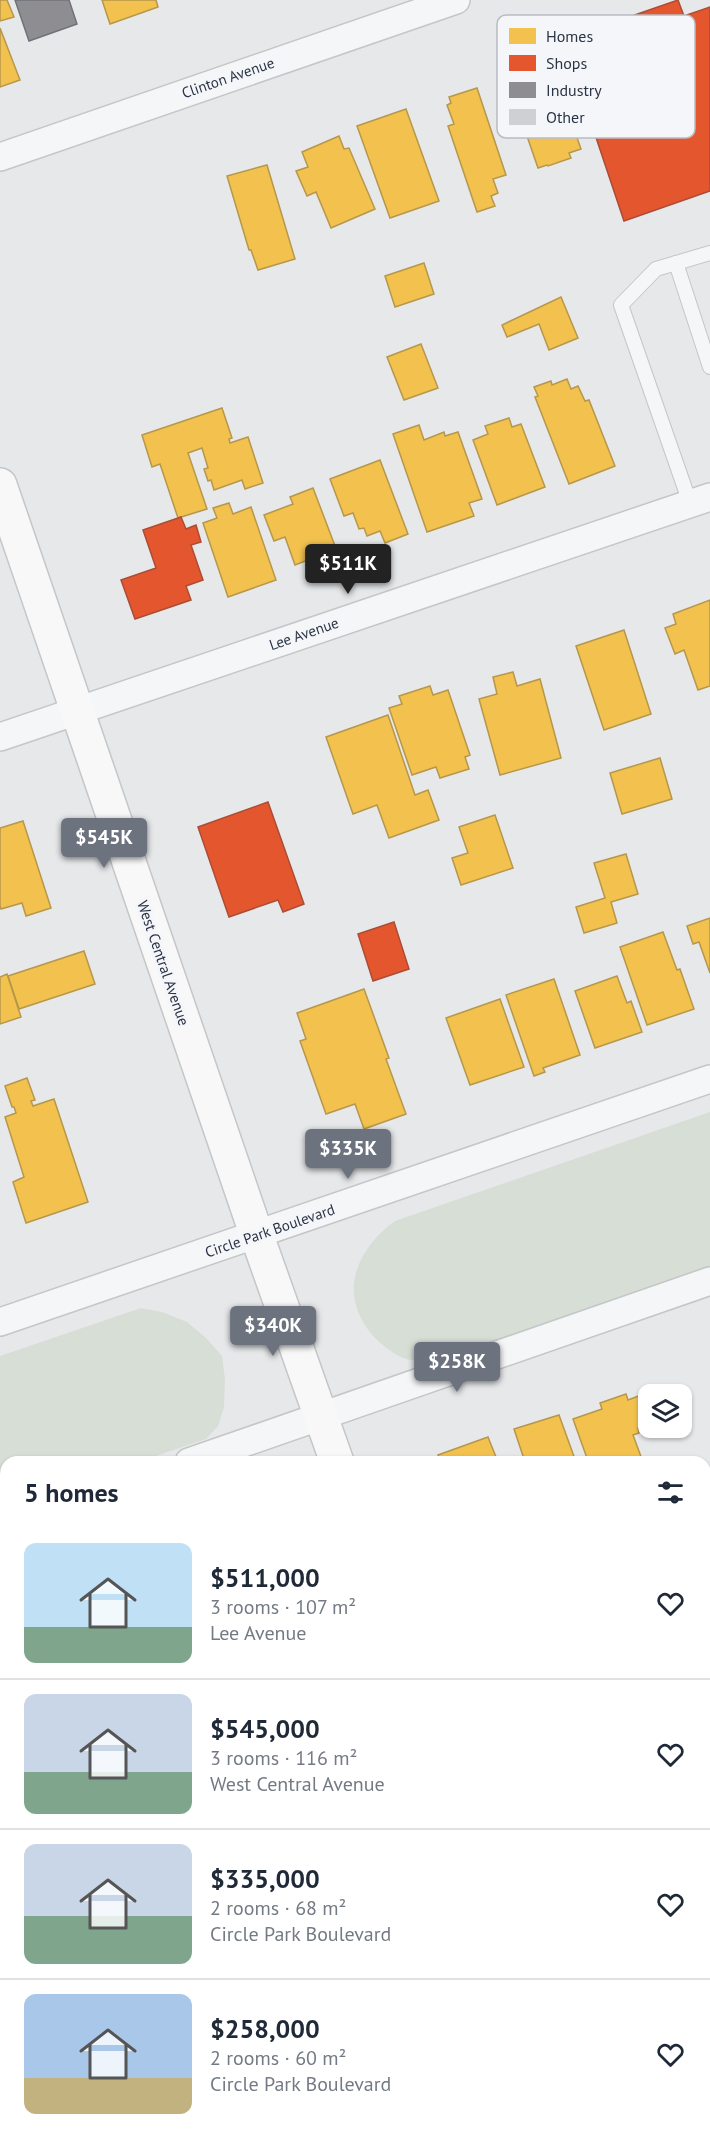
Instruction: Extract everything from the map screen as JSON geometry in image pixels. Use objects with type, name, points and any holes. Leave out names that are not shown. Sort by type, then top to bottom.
[{"type":"street","name":"Clinton Avenue","points":[[0,157],[456,0]]},
{"type":"street","name":"West Central Avenue","points":[[0,485],[257,1236],[335,1456]]},
{"type":"street","name":"Lee Avenue","points":[[0,737],[700,500]]},
{"type":"street","name":"Circle Park Boulevard","points":[[0,1322],[710,1080]]},
{"type":"street","points":[[206,1456],[710,1281]]},
{"type":"lane","points":[[700,500],[621,305],[656,269],[710,253]]},
{"type":"lane","points":[[676,263],[706,344],[710,367]]},
{"type":"shaded area","points":[[710,1112],[710,1268],[465,1355],[443,1359],[421,1361],[402,1358],[378,1341],[363,1322],[356,1307],[355,1275],[369,1246],[395,1221]]},
{"type":"shaded area","points":[[141,1308],[162,1312],[187,1322],[222,1356],[225,1380],[224,1407],[218,1426],[206,1439],[156,1456],[0,1456],[0,1356]]},
{"type":"building: Homes","points":[[0,0],[7,0],[14,17],[0,21]]},
{"type":"building: Homes","points":[[102,0],[156,0],[158,7],[110,24]]},
{"type":"building: Homes","points":[[0,28],[20,80],[0,87]]},
{"type":"building: Homes","points":[[477,88],[506,175],[493,179],[498,193],[491,196],[495,206],[477,212],[448,126],[454,124],[447,105],[451,103],[449,97]]},
{"type":"building: Homes","points":[[406,109],[439,201],[390,218],[357,126]]},
{"type":"building: Homes","points":[[339,136],[344,149],[349,148],[375,209],[331,228],[316,192],[307,196],[296,171],[308,167],[302,152]]},
{"type":"building: Homes","points":[[528,138],[577,138],[581,149],[569,153],[571,158],[538,168]]},
{"type":"building: Homes","points":[[267,165],[295,259],[258,270],[251,250],[249,250],[227,176]]},
{"type":"building: Homes","points":[[424,263],[434,294],[395,307],[385,276]]},
{"type":"building: Homes","points":[[561,297],[578,338],[549,350],[539,324],[507,337],[502,325]]},
{"type":"building: Homes","points":[[421,344],[438,388],[404,400],[387,357]]},
{"type":"building: Homes","points":[[567,379],[571,389],[578,386],[585,401],[589,400],[615,466],[569,484],[535,397],[538,396],[534,387],[551,381],[552,385]]},
{"type":"building: Homes","points":[[222,408],[232,438],[229,439],[230,443],[248,437],[263,483],[245,489],[242,480],[214,490],[204,469],[208,468],[202,448],[188,453],[207,509],[178,518],[160,464],[152,467],[142,435]]},
{"type":"building: Homes","points":[[509,418],[512,427],[521,424],[545,487],[497,505],[473,440],[488,434],[485,426]]},
{"type":"building: Homes","points":[[419,425],[424,440],[444,432],[445,436],[458,432],[482,499],[469,503],[474,516],[427,532],[393,434]]},
{"type":"building: Homes","points":[[380,460],[408,534],[385,543],[380,531],[367,536],[364,528],[359,529],[353,513],[344,516],[330,479]]},
{"type":"building: Homes","points":[[313,488],[340,559],[316,568],[313,558],[295,565],[285,537],[274,541],[264,515],[293,504],[290,497]]},
{"type":"building: Homes","points":[[229,503],[233,514],[251,507],[276,580],[228,597],[203,523],[217,518],[213,508]]},
{"type":"building: Homes","points":[[710,600],[710,686],[698,690],[684,650],[675,654],[665,628],[676,624],[673,614]]},
{"type":"building: Homes","points":[[624,630],[651,714],[604,730],[576,646]]},
{"type":"building: Homes","points":[[513,672],[517,686],[540,679],[561,758],[500,775],[479,699],[497,694],[493,677]]},
{"type":"building: Homes","points":[[430,686],[433,695],[448,690],[470,755],[465,757],[469,769],[440,778],[436,767],[412,775],[389,708],[402,704],[399,696]]},
{"type":"building: Homes","points":[[388,715],[415,795],[428,790],[439,820],[389,838],[377,805],[353,814],[326,737]]},
{"type":"building: Homes","points":[[660,758],[672,799],[622,814],[610,773]]},
{"type":"building: Homes","points":[[495,815],[513,868],[461,885],[452,858],[468,853],[459,827]]},
{"type":"building: Homes","points":[[23,821],[51,908],[26,916],[22,903],[1,909],[0,906],[0,828]]},
{"type":"building: Homes","points":[[626,854],[638,894],[611,902],[617,923],[584,933],[576,907],[605,898],[594,863]]},
{"type":"building: Homes","points":[[710,918],[710,973],[699,942],[693,944],[687,926]]},
{"type":"building: Homes","points":[[663,932],[677,970],[680,969],[694,1009],[647,1025],[620,947]]},
{"type":"building: Homes","points":[[84,951],[95,984],[19,1009],[8,976]]},
{"type":"building: Homes","points":[[7,974],[21,1017],[0,1024],[0,977]]},
{"type":"building: Homes","points":[[617,976],[627,1003],[631,1001],[642,1032],[595,1048],[575,991]]},
{"type":"building: Homes","points":[[554,979],[580,1055],[543,1068],[545,1072],[534,1076],[506,995]]},
{"type":"building: Homes","points":[[364,989],[406,1114],[364,1129],[355,1104],[326,1114],[300,1041],[306,1039],[297,1013]]},
{"type":"building: Homes","points":[[500,999],[524,1067],[470,1085],[446,1018]]},
{"type":"building: Homes","points":[[27,1078],[35,1100],[31,1101],[33,1106],[54,1099],[88,1202],[26,1223],[13,1182],[24,1177],[5,1117],[16,1113],[5,1086]]},
{"type":"building: Homes","points":[[626,1394],[628,1400],[638,1396],[638,1433],[633,1435],[641,1456],[586,1456],[573,1419],[602,1409],[600,1403]]},
{"type":"building: Homes","points":[[559,1415],[574,1456],[523,1456],[514,1429]]},
{"type":"building: Homes","points":[[488,1437],[496,1456],[438,1456]]},
{"type":"building: Shops","points":[[678,0],[684,15],[635,15]]},
{"type":"building: Shops","points":[[710,7],[710,191],[624,221],[596,138],[695,138],[695,15],[687,15]]},
{"type":"building: Shops","points":[[181,517],[186,529],[196,525],[201,542],[191,545],[203,580],[186,586],[191,600],[135,619],[121,580],[156,568],[143,530]]},
{"type":"building: Shops","points":[[268,802],[304,904],[283,912],[278,900],[229,917],[198,827]]},
{"type":"building: Shops","points":[[394,922],[409,969],[373,981],[358,934]]},
{"type":"building: Industry","points":[[15,0],[69,0],[77,24],[29,41]]}]
